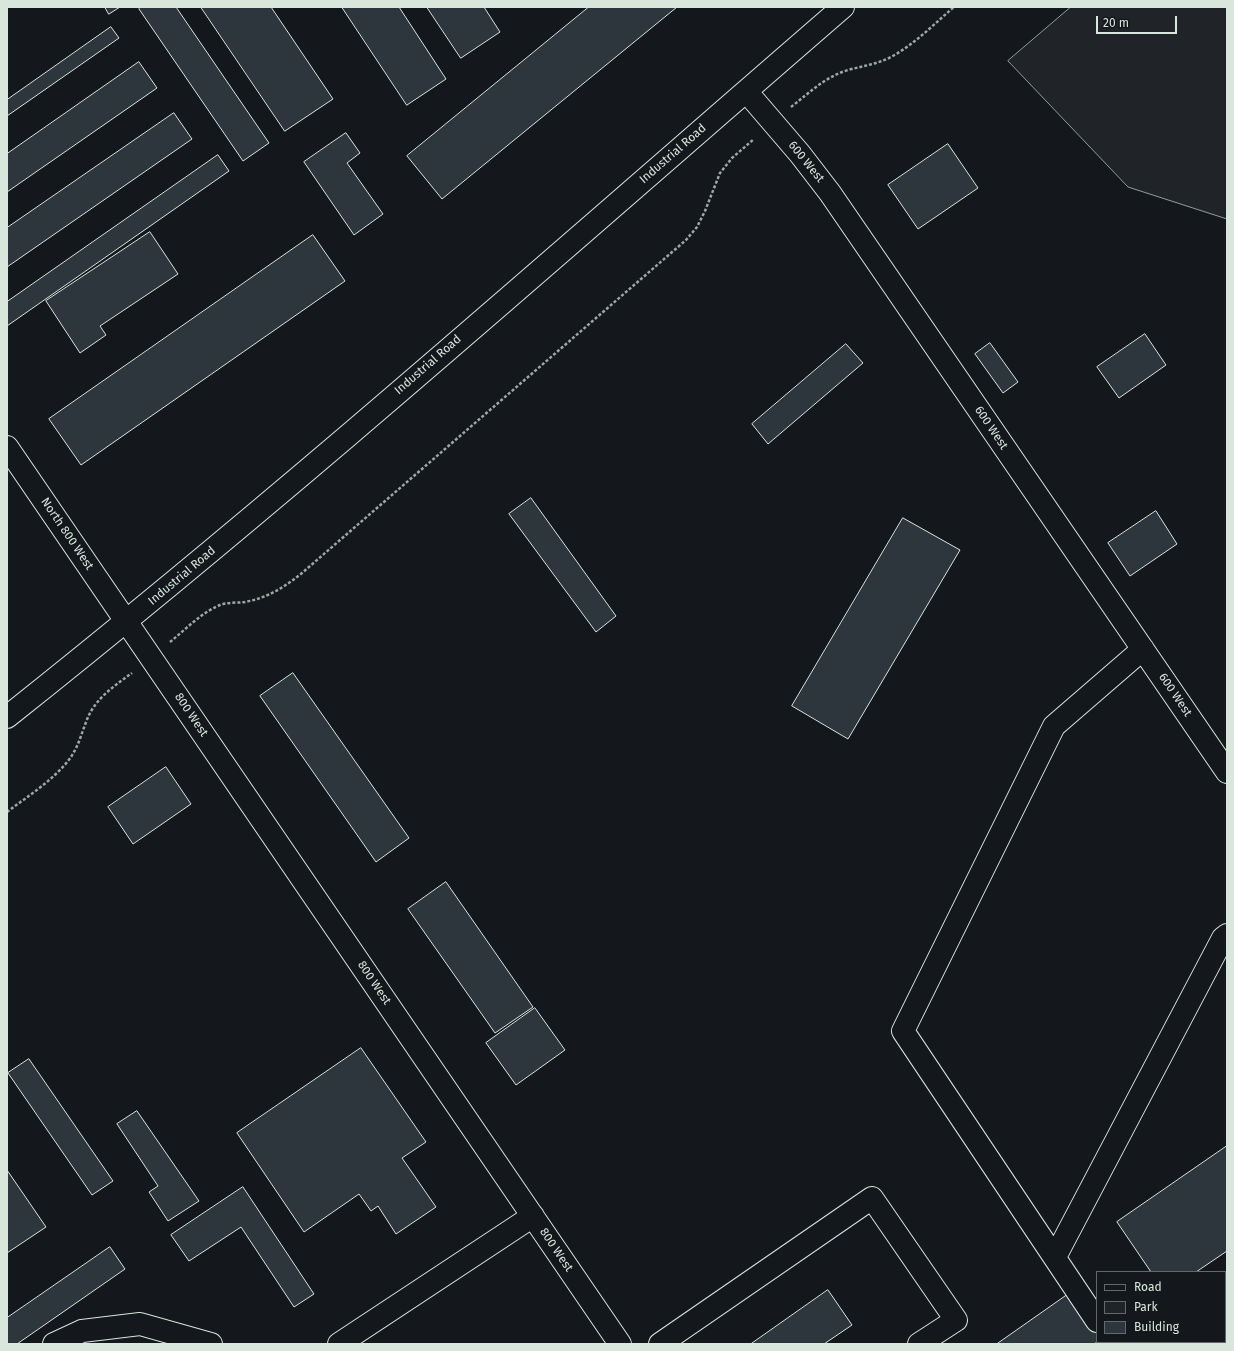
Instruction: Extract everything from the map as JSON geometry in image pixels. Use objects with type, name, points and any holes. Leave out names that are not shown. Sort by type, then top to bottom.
[{"type":"street","name":"Industrial Road","points":[[7,717],[127,621],[244,524],[843,7]]},
{"type":"street","name":"600 West","points":[[746,91],[800,154],[830,193],[1227,772]]},
{"type":"street","name":"North 800 West","points":[[7,447],[127,621]]},
{"type":"street","name":"800 West","points":[[127,621],[620,1344]]},
{"type":"street","points":[[1096,1319],[903,1031],[1054,726],[1143,649]]},
{"type":"street","points":[[1055,1257],[1220,945],[1227,935]]},
{"type":"street","points":[[660,1344],[872,1198],[956,1320],[919,1344]]},
{"type":"street","points":[[339,1344],[533,1216]]},
{"type":"street","points":[[54,1344],[82,1331],[140,1324],[211,1344]]},
{"type":"path","points":[[803,97],[816,86],[831,77],[848,70],[872,65],[892,56],[910,44],[954,7]]},
{"type":"path","points":[[182,632],[202,615],[217,607],[256,600],[287,586],[682,244],[697,227],[720,173],[737,153]]},
{"type":"path","points":[[7,812],[46,782],[69,760],[79,744],[91,712],[97,703],[115,687]]},
{"type":"green space","points":[[1071,7],[1227,7],[1227,219],[1128,187],[1008,61]]},
{"type":"building","points":[[105,7],[120,7],[109,14]]},
{"type":"building","points":[[141,7],[176,7],[269,143],[243,161],[139,9]]},
{"type":"building","points":[[201,7],[271,7],[333,99],[285,131]]},
{"type":"building","points":[[342,7],[399,7],[446,79],[407,105]]},
{"type":"building","points":[[427,7],[484,7],[500,32],[461,58]]},
{"type":"building","points":[[589,7],[677,7],[442,199],[407,156]]},
{"type":"building","points":[[111,27],[119,38],[7,116],[7,100]]},
{"type":"building","points":[[139,62],[157,88],[7,192],[7,154]]},
{"type":"building","points":[[174,113],[192,139],[7,267],[7,228]]},
{"type":"building","points":[[346,133],[360,153],[347,163],[383,214],[354,235],[304,162]]},
{"type":"building","points":[[948,144],[978,188],[918,229],[888,185]]},
{"type":"building","points":[[218,155],[229,171],[7,326],[7,302]]},
{"type":"building","points":[[150,232],[178,274],[100,326],[106,335],[80,353],[46,301]]},
{"type":"building","points":[[313,235],[345,281],[81,465],[49,419]]},
{"type":"building","points":[[1145,334],[1166,365],[1119,398],[1097,367]]},
{"type":"building","points":[[990,343],[1018,382],[1003,393],[975,354]]},
{"type":"building","points":[[846,344],[863,363],[768,444],[752,424]]},
{"type":"building","points":[[531,498],[616,616],[596,632],[509,514]]},
{"type":"building","points":[[1156,511],[1177,544],[1130,576],[1108,543]]},
{"type":"building","points":[[903,518],[960,550],[848,739],[792,706]]},
{"type":"building","points":[[293,673],[409,838],[376,862],[260,696]]},
{"type":"building","points":[[166,767],[191,804],[133,844],[108,807]]},
{"type":"building","points":[[446,882],[533,1007],[495,1033],[408,909]]},
{"type":"building","points":[[535,1008],[565,1050],[516,1085],[486,1043]]},
{"type":"building","points":[[361,1048],[426,1142],[402,1158],[436,1207],[396,1234],[378,1206],[371,1211],[359,1194],[304,1232],[237,1133]]},
{"type":"building","points":[[29,1059],[113,1181],[92,1195],[8,1073]]},
{"type":"building","points":[[137,1111],[199,1201],[168,1221],[149,1192],[158,1186],[117,1124]]},
{"type":"building","points":[[1227,1146],[1227,1251],[1197,1271],[1150,1271],[1117,1222]]},
{"type":"building","points":[[7,1170],[46,1227],[7,1253]]},
{"type":"building","points":[[243,1187],[314,1294],[294,1307],[241,1227],[189,1261],[171,1235]]},
{"type":"building","points":[[110,1247],[125,1269],[17,1344],[7,1344],[7,1318]]},
{"type":"building","points":[[828,1290],[852,1325],[824,1344],[751,1344]]},
{"type":"building","points":[[1070,1293],[1096,1330],[1096,1343],[1094,1344],[997,1344]]}]
